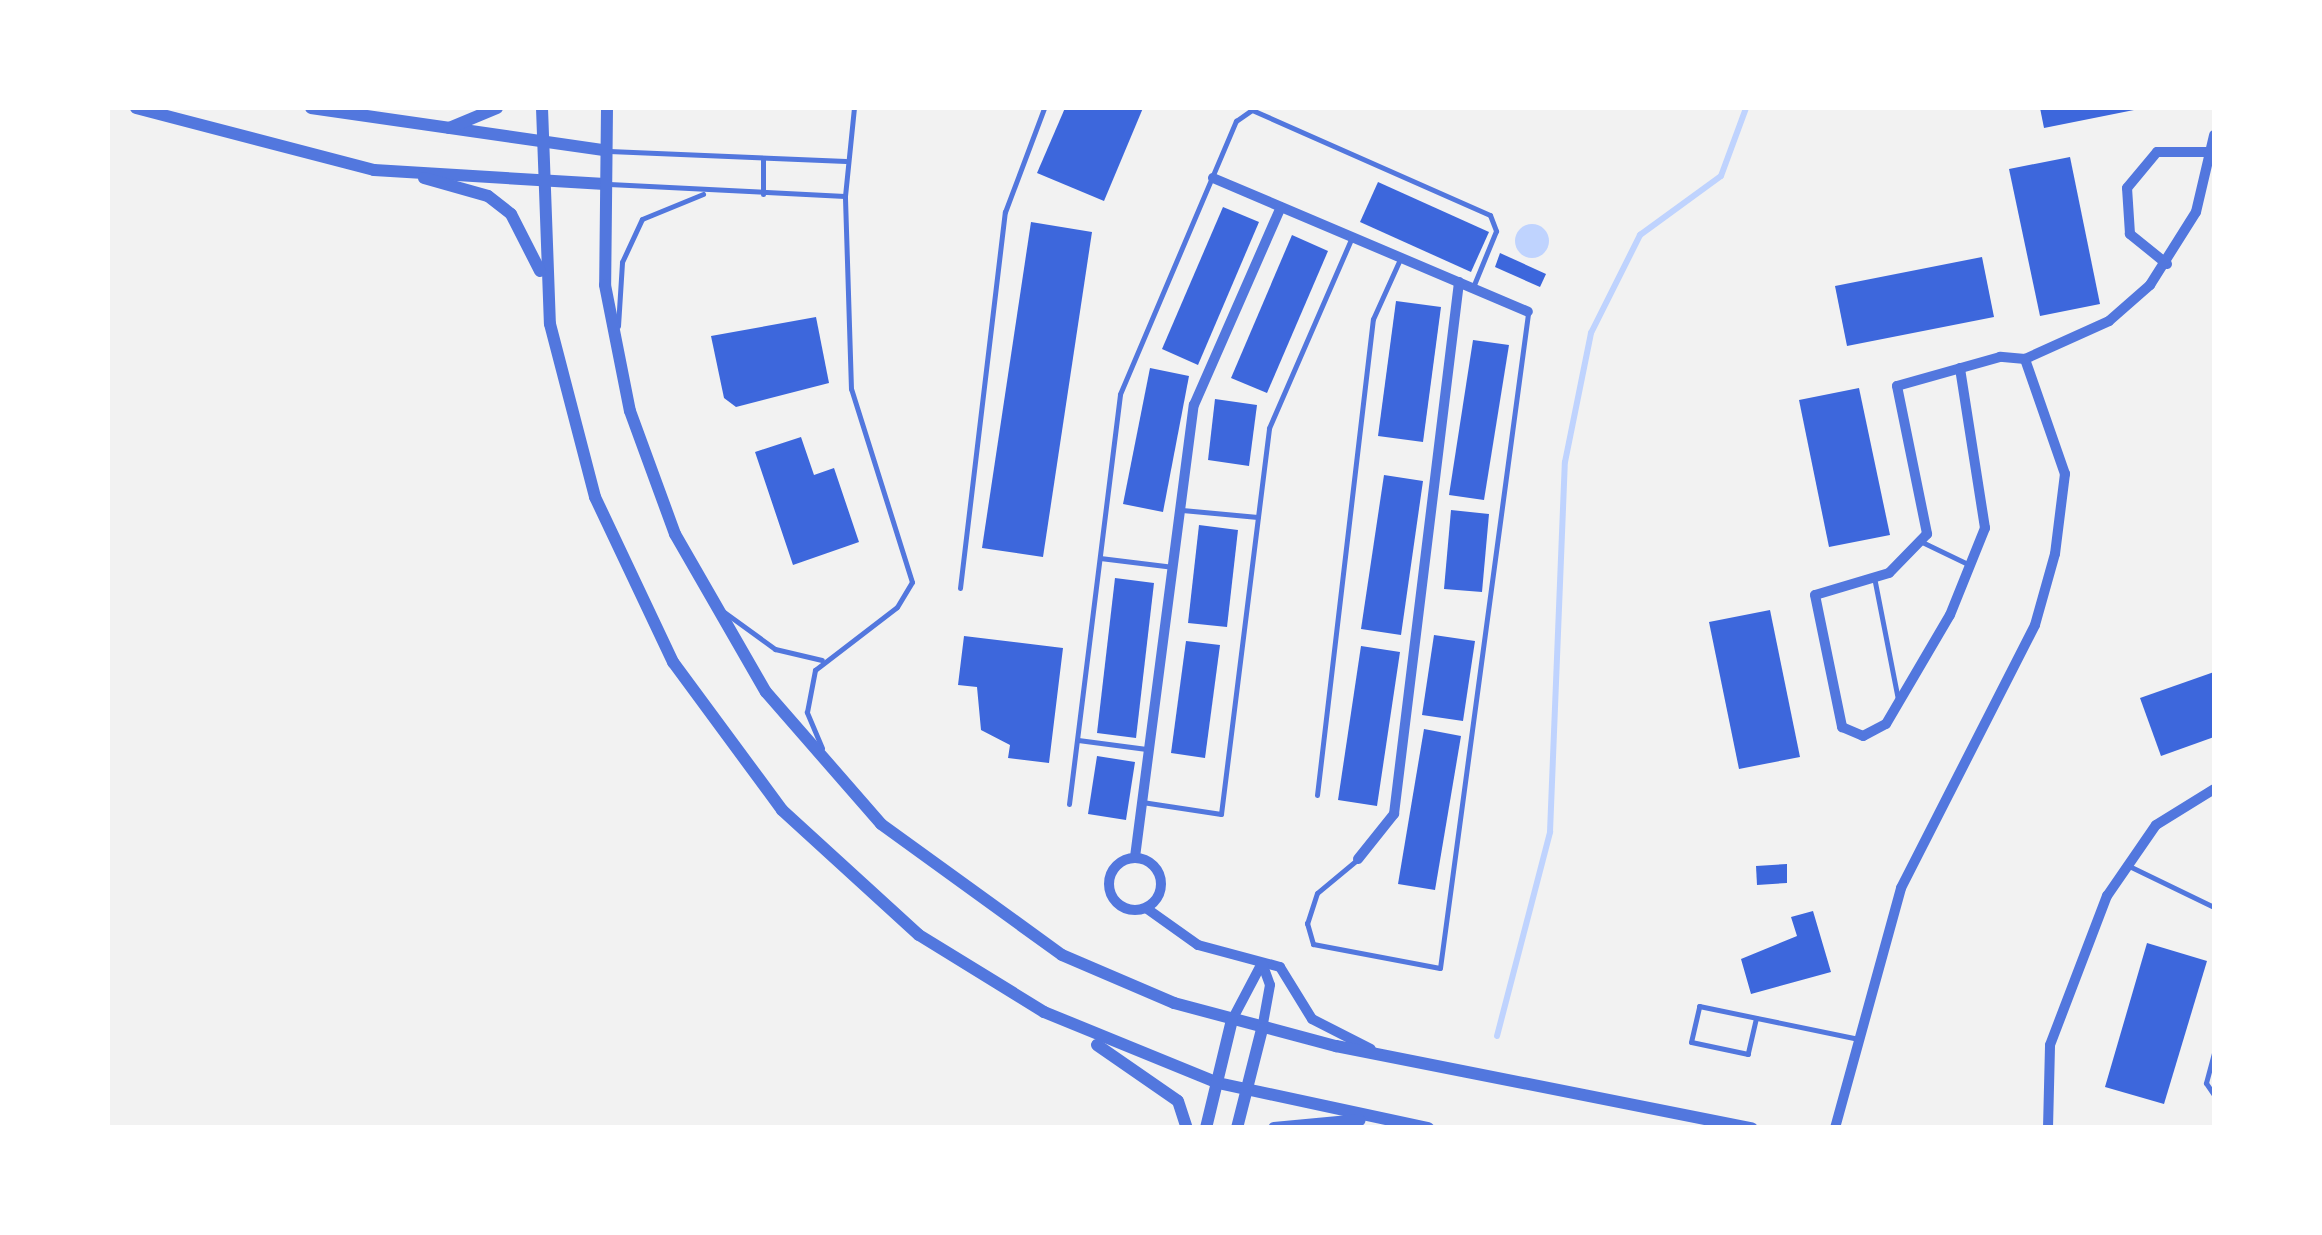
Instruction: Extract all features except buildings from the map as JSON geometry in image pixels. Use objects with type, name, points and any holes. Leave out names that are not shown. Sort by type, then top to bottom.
[{"type":"street","points":[[136,108],[266,149],[403,172],[488,196],[512,214],[546,285]]},
{"type":"street","points":[[311,108],[440,131],[602,150]]},
{"type":"street","points":[[440,131],[497,108]]},
{"type":"street","points":[[542,108],[538,179],[546,285],[595,497],[654,629],[712,722],[847,875],[918,935],[1156,1083],[1178,1101],[1187,1128]]},
{"type":"street","points":[[607,108],[601,184],[616,349],[675,534],[710,602],[766,692],[839,781],[968,895],[1062,956],[1262,1028],[1384,1056],[1752,1128]]},
{"type":"street","points":[[1960,368],[1985,528],[1899,702],[1863,736],[1842,727],[1815,595],[1874,578],[1912,558],[1922,542],[1897,386],[1960,368],[2026,359],[2110,321],[2167,264],[2196,212],[2214,135]]},
{"type":"street","points":[[2167,264],[2130,234],[2127,188],[2157,152],[2213,152]]},
{"type":"street","points":[[403,172],[601,184]]},
{"type":"street","points":[[1213,178],[1528,312]]},
{"type":"street","points":[[1135,857],[1194,406],[1281,207]]},
{"type":"street","points":[[1358,859],[1394,814],[1459,282]]},
{"type":"street","points":[[1835,1128],[1928,820],[2035,626],[2054,554],[2065,474],[2026,359]]},
{"type":"street","points":[[2048,1128],[2048,1079],[2065,989],[2126,864],[2156,825],[2214,789]]},
{"type":"street","points":[[1135,857],[1114,866],[1108,889],[1122,908],[1146,908],[1174,934],[1291,976],[1312,1018],[1384,1056]]},
{"type":"street","points":[[1135,857],[1161,878],[1146,908]]},
{"type":"street","points":[[1206,1128],[1232,1020],[1262,963]]},
{"type":"street","points":[[1238,1128],[1270,985],[1262,963]]},
{"type":"street","points":[[1044,1012],[1218,1083],[1428,1128]]},
{"type":"street","points":[[1274,1128],[1391,1120]]},
{"type":"lane","points":[[839,781],[807,712],[822,660],[896,608],[912,582],[850,389],[845,196],[854,108]]},
{"type":"lane","points":[[960,588],[1005,212],[1044,108]]},
{"type":"lane","points":[[1069,804],[1120,394],[1236,121],[1252,110],[1490,214],[1496,230],[1473,288]]},
{"type":"lane","points":[[602,150],[846,160]]},
{"type":"lane","points":[[762,194],[763,158]]},
{"type":"lane","points":[[601,184],[714,193],[845,196]]},
{"type":"lane","points":[[616,349],[622,262],[642,219],[678,198],[714,193]]},
{"type":"lane","points":[[1142,802],[1221,814],[1270,428],[1352,237]]},
{"type":"lane","points":[[1316,794],[1374,319],[1401,257]]},
{"type":"lane","points":[[1358,859],[1317,893],[1308,923],[1313,944],[1440,968],[1528,312]]},
{"type":"lane","points":[[1180,510],[1258,517]]},
{"type":"lane","points":[[1922,542],[1970,564]]},
{"type":"lane","points":[[1100,558],[1173,566]]},
{"type":"lane","points":[[1874,578],[1899,702]]},
{"type":"lane","points":[[710,602],[775,649],[822,660]]},
{"type":"lane","points":[[1077,740],[1149,750]]},
{"type":"lane","points":[[2126,864],[2214,907]]},
{"type":"lane","points":[[1756,1018],[1748,1054],[1691,1042],[1699,1006],[1859,1039]]},
{"type":"lane","points":[[2214,1053],[2206,1083],[2214,1095]]},
{"type":"water","points":[[1532,224],[1544,229],[1549,241],[1544,253],[1532,258],[1520,253],[1515,241],[1520,229]]},
{"type":"waterway","points":[[1497,1036],[1550,832],[1565,462],[1591,333],[1640,235],[1721,176],[1746,108]]}]
